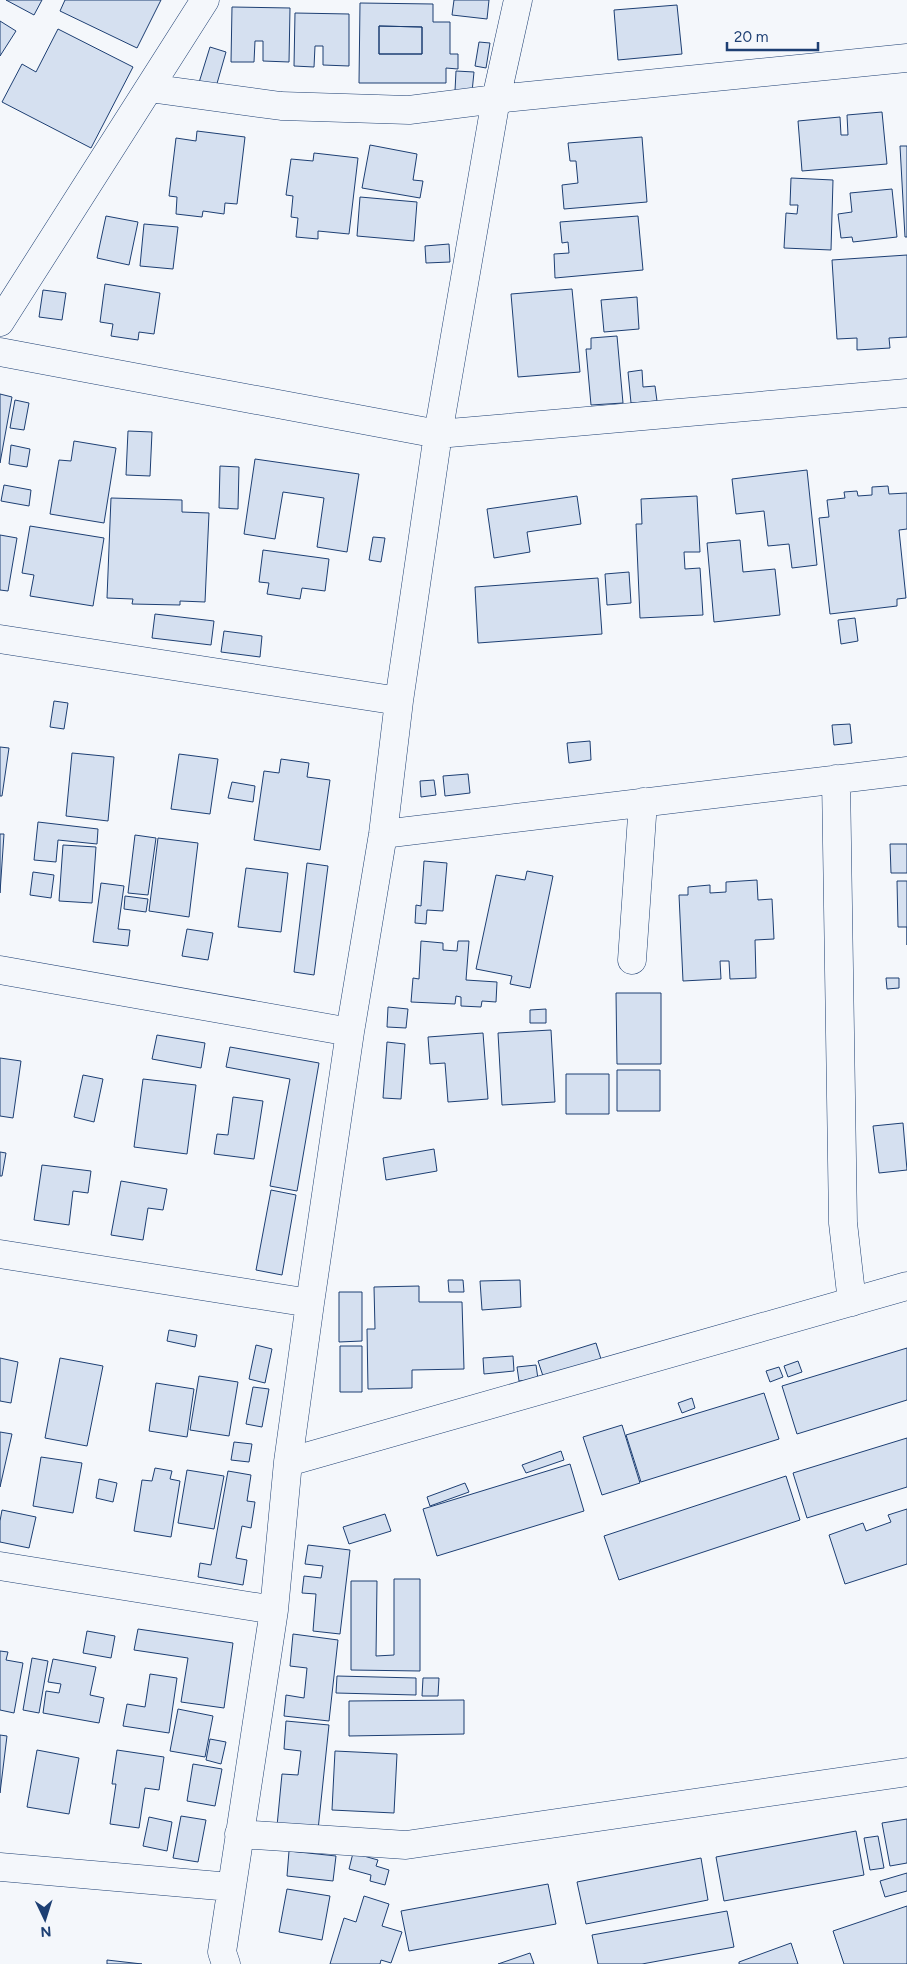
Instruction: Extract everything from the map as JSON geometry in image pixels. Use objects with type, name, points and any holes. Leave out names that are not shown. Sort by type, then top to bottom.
[{"type":"street","points":[[0,322],[205,0]]},
{"type":"street","points":[[222,1960],[230,1887],[274,1610],[288,1462],[310,1302],[350,1032],[382,834],[399,701],[438,434],[496,99],[518,0]]},
{"type":"street","points":[[150,88],[281,106],[409,110],[496,99],[907,58]]},
{"type":"street","points":[[0,352],[438,434],[907,393]]},
{"type":"street","points":[[0,639],[399,701]]},
{"type":"street","points":[[382,834],[907,771]]},
{"type":"street","points":[[836,779],[843,1223],[852,1302]]},
{"type":"street","points":[[632,960],[643,802]]},
{"type":"street","points":[[0,970],[350,1032]]},
{"type":"street","points":[[0,1254],[310,1302]]},
{"type":"street","points":[[288,1462],[907,1286]]},
{"type":"street","points":[[0,1566],[274,1610]]},
{"type":"street","points":[[239,1834],[406,1844],[907,1772]]},
{"type":"street","points":[[0,1867],[230,1887]]},
{"type":"building","points":[[6,0],[42,0],[34,15]]},
{"type":"building","points":[[65,0],[161,0],[137,48],[60,11]]},
{"type":"building","points":[[454,0],[489,0],[487,19],[452,15]]},
{"type":"building","points":[[360,3],[433,4],[433,22],[450,22],[450,54],[458,54],[458,69],[446,68],[446,83],[359,83]],"holes":[[[379,26],[422,27],[422,54],[379,54]]]},
{"type":"building","points":[[677,5],[682,54],[618,60],[614,10]]},
{"type":"building","points":[[232,7],[290,8],[289,62],[263,61],[263,41],[255,41],[254,62],[231,62]]},
{"type":"building","points":[[295,13],[349,14],[349,66],[323,65],[323,46],[315,46],[314,67],[294,66]]},
{"type":"building","points":[[0,21],[16,31],[0,56]]},
{"type":"building","points":[[379,26],[422,27],[422,54],[379,54]]},
{"type":"building","points":[[58,29],[133,67],[91,148],[2,102],[22,64],[36,72]]},
{"type":"building","points":[[479,42],[490,43],[486,68],[475,66]]},
{"type":"building","points":[[210,47],[226,52],[214,94],[197,89]]},
{"type":"building","points":[[456,71],[474,72],[472,92],[455,91]]},
{"type":"building","points":[[882,112],[887,164],[802,171],[798,121],[840,117],[841,135],[848,135],[847,115]]},
{"type":"building","points":[[197,131],[245,137],[237,204],[225,203],[224,214],[203,211],[202,217],[176,214],[177,197],[169,196],[176,138],[196,141]]},
{"type":"building","points":[[642,137],[647,202],[564,209],[562,185],[578,183],[576,161],[570,161],[568,143]]},
{"type":"building","points":[[370,145],[417,154],[413,180],[423,181],[420,198],[362,188]]},
{"type":"building","points":[[900,146],[907,146],[907,237],[905,237]]},
{"type":"building","points":[[314,153],[358,158],[349,234],[318,231],[318,239],[296,237],[298,218],[291,217],[293,196],[286,195],[291,159],[313,161]]},
{"type":"building","points":[[791,178],[833,180],[831,250],[784,248],[786,213],[797,214],[798,205],[790,205]]},
{"type":"building","points":[[892,189],[897,237],[853,242],[852,237],[841,238],[838,214],[852,212],[850,193]]},
{"type":"building","points":[[360,197],[417,202],[414,241],[357,236]]},
{"type":"building","points":[[106,216],[138,222],[129,265],[97,258]]},
{"type":"building","points":[[638,216],[643,270],[555,278],[554,254],[569,253],[568,242],[562,243],[560,222]]},
{"type":"building","points":[[144,224],[178,227],[173,269],[140,266]]},
{"type":"building","points":[[449,244],[450,262],[426,263],[425,246]]},
{"type":"building","points":[[907,255],[907,337],[889,338],[890,348],[857,350],[857,338],[837,339],[832,260]]},
{"type":"building","points":[[105,284],[160,293],[154,334],[139,332],[138,340],[111,336],[113,324],[100,322]]},
{"type":"building","points":[[572,289],[580,372],[518,377],[511,294]]},
{"type":"building","points":[[43,290],[66,293],[62,320],[39,317]]},
{"type":"building","points":[[637,297],[639,329],[604,332],[601,300]]},
{"type":"building","points":[[617,336],[623,403],[591,405],[586,349],[591,349],[591,338]]},
{"type":"building","points":[[642,370],[643,387],[655,386],[657,401],[631,403],[628,372]]},
{"type":"building","points":[[0,394],[12,397],[0,463]]},
{"type":"building","points":[[15,400],[29,403],[24,430],[10,428]]},
{"type":"building","points":[[128,431],[152,432],[150,476],[126,475]]},
{"type":"building","points":[[74,441],[116,448],[104,523],[50,514],[59,460],[71,461]]},
{"type":"building","points":[[11,445],[30,449],[27,467],[9,464]]},
{"type":"building","points":[[255,459],[359,474],[347,552],[317,547],[324,498],[283,492],[275,539],[244,534]]},
{"type":"building","points":[[220,466],[239,467],[238,509],[219,508]]},
{"type":"building","points":[[807,470],[817,565],[792,568],[789,544],[768,546],[764,511],[736,514],[732,479]]},
{"type":"building","points":[[4,485],[31,490],[29,506],[1,501]]},
{"type":"building","points":[[888,486],[889,494],[907,493],[907,529],[899,530],[906,598],[897,599],[897,606],[830,614],[819,518],[829,517],[827,500],[845,498],[844,492],[857,491],[858,496],[872,495],[872,487]]},
{"type":"building","points":[[577,496],[581,524],[527,532],[530,552],[494,558],[487,509]]},
{"type":"building","points":[[697,496],[700,552],[684,552],[685,569],[700,568],[703,615],[640,618],[636,524],[642,524],[641,499]]},
{"type":"building","points":[[111,498],[182,500],[182,512],[209,513],[205,602],[180,601],[180,605],[132,604],[133,599],[107,598]]},
{"type":"building","points":[[30,526],[104,538],[93,606],[30,596],[34,575],[22,573]]},
{"type":"building","points":[[0,535],[17,538],[8,591],[0,590]]},
{"type":"building","points":[[373,537],[385,538],[381,562],[369,560]]},
{"type":"building","points":[[740,540],[743,572],[775,569],[780,615],[714,622],[707,543]]},
{"type":"building","points":[[263,550],[329,559],[325,591],[302,588],[300,599],[267,594],[269,583],[259,582]]},
{"type":"building","points":[[629,572],[631,603],[607,605],[605,574]]},
{"type":"building","points":[[598,578],[602,634],[478,643],[475,587]]},
{"type":"building","points":[[155,614],[214,621],[211,645],[152,638]]},
{"type":"building","points":[[855,618],[858,641],[841,644],[838,620]]},
{"type":"building","points":[[224,631],[262,636],[260,657],[221,652]]},
{"type":"building","points":[[54,701],[68,703],[64,729],[50,727]]},
{"type":"building","points":[[850,724],[852,743],[834,745],[832,725]]},
{"type":"building","points":[[590,741],[591,760],[569,763],[567,743]]},
{"type":"building","points":[[0,747],[9,748],[2,796],[0,796]]},
{"type":"building","points":[[72,753],[114,757],[108,821],[66,816]]},
{"type":"building","points":[[179,754],[218,759],[210,814],[171,809]]},
{"type":"building","points":[[281,759],[309,763],[307,777],[330,780],[320,850],[254,840],[264,771],[279,773]]},
{"type":"building","points":[[468,774],[470,793],[445,796],[443,776]]},
{"type":"building","points":[[434,780],[436,795],[421,797],[420,781]]},
{"type":"building","points":[[232,782],[255,786],[253,802],[228,798]]},
{"type":"building","points":[[38,822],[98,829],[97,844],[58,840],[56,862],[34,860]]},
{"type":"building","points":[[0,834],[4,834],[0,893]]},
{"type":"building","points":[[135,835],[156,838],[148,895],[128,893]]},
{"type":"building","points":[[158,838],[198,843],[189,917],[149,911]]},
{"type":"building","points":[[890,844],[907,844],[907,873],[891,873]]},
{"type":"building","points":[[63,845],[96,847],[92,903],[59,901]]},
{"type":"building","points":[[424,861],[447,863],[443,911],[427,910],[426,924],[415,923],[416,905],[421,906]]},
{"type":"building","points":[[307,863],[328,866],[314,975],[294,972]]},
{"type":"building","points":[[246,868],[288,873],[281,932],[238,927]]},
{"type":"building","points":[[527,871],[553,876],[530,988],[510,984],[512,976],[476,969],[496,875],[525,880]]},
{"type":"building","points":[[33,872],[54,875],[51,898],[30,895]]},
{"type":"building","points":[[757,880],[758,900],[772,899],[774,939],[755,940],[756,978],[730,979],[729,961],[720,961],[721,979],[683,981],[679,895],[688,895],[688,887],[710,885],[710,893],[726,892],[726,882]]},
{"type":"building","points":[[897,881],[907,881],[907,927],[898,927]]},
{"type":"building","points":[[101,883],[124,886],[118,929],[130,930],[128,946],[93,942]]},
{"type":"building","points":[[125,896],[148,899],[146,912],[124,909]]},
{"type":"building","points":[[187,929],[213,933],[208,960],[182,956]]},
{"type":"building","points":[[421,941],[443,943],[443,950],[457,951],[458,941],[469,941],[466,980],[497,982],[496,1002],[482,1001],[481,1007],[461,1006],[461,997],[456,996],[455,1004],[411,1002],[413,978],[419,979]]},
{"type":"building","points":[[886,978],[899,978],[899,988],[887,989]]},
{"type":"building","points":[[616,993],[661,993],[661,1064],[617,1064]]},
{"type":"building","points":[[388,1007],[408,1009],[406,1028],[387,1027]]},
{"type":"building","points":[[546,1009],[546,1023],[530,1023],[530,1010]]},
{"type":"building","points":[[551,1030],[555,1102],[502,1105],[498,1033]]},
{"type":"building","points":[[483,1033],[488,1099],[448,1102],[445,1063],[430,1064],[428,1037]]},
{"type":"building","points":[[157,1035],[205,1043],[201,1068],[152,1059]]},
{"type":"building","points":[[387,1042],[405,1044],[401,1099],[383,1098]]},
{"type":"building","points":[[230,1047],[319,1063],[297,1191],[270,1186],[290,1079],[226,1067]]},
{"type":"building","points":[[0,1058],[21,1061],[13,1118],[0,1116]]},
{"type":"building","points":[[617,1070],[660,1070],[660,1111],[617,1111]]},
{"type":"building","points":[[566,1074],[609,1074],[609,1114],[566,1114]]},
{"type":"building","points":[[83,1075],[103,1079],[94,1122],[74,1117]]},
{"type":"building","points":[[143,1079],[196,1085],[187,1154],[134,1147]]},
{"type":"building","points":[[233,1097],[263,1101],[254,1159],[214,1154],[217,1134],[228,1135]]},
{"type":"building","points":[[903,1123],[907,1170],[879,1173],[873,1126]]},
{"type":"building","points":[[434,1149],[437,1171],[386,1180],[383,1158]]},
{"type":"building","points":[[0,1152],[6,1153],[2,1176],[0,1176]]},
{"type":"building","points":[[42,1165],[91,1171],[88,1193],[73,1191],[69,1225],[34,1220]]},
{"type":"building","points":[[121,1181],[167,1189],[163,1210],[148,1208],[143,1240],[111,1235]]},
{"type":"building","points":[[271,1190],[296,1195],[282,1275],[256,1270]]},
{"type":"building","points":[[448,1280],[463,1280],[464,1292],[449,1292]]},
{"type":"building","points":[[520,1280],[521,1307],[482,1310],[480,1281]]},
{"type":"building","points":[[419,1286],[419,1302],[462,1302],[464,1369],[412,1370],[412,1388],[368,1389],[367,1329],[375,1329],[374,1287]]},
{"type":"building","points":[[339,1292],[362,1292],[362,1341],[339,1342]]},
{"type":"building","points":[[169,1330],[197,1335],[195,1347],[167,1341]]},
{"type":"building","points":[[596,1343],[601,1359],[543,1376],[538,1361]]},
{"type":"building","points":[[256,1345],[272,1349],[265,1383],[249,1379]]},
{"type":"building","points":[[340,1346],[362,1346],[362,1392],[340,1392]]},
{"type":"building","points":[[907,1348],[907,1400],[797,1434],[782,1386]]},
{"type":"building","points":[[513,1356],[514,1371],[484,1374],[483,1358]]},
{"type":"building","points":[[0,1358],[18,1362],[11,1403],[0,1401]]},
{"type":"building","points":[[60,1358],[103,1366],[87,1446],[45,1438]]},
{"type":"building","points":[[798,1361],[802,1372],[788,1377],[784,1366]]},
{"type":"building","points":[[536,1365],[538,1379],[519,1381],[517,1367]]},
{"type":"building","points":[[779,1367],[783,1377],[770,1382],[766,1371]]},
{"type":"building","points":[[199,1376],[238,1382],[229,1436],[190,1430]]},
{"type":"building","points":[[156,1383],[194,1389],[187,1437],[149,1431]]},
{"type":"building","points":[[253,1387],[269,1389],[262,1427],[246,1424]]},
{"type":"building","points":[[764,1393],[779,1439],[641,1482],[626,1435]]},
{"type":"building","points":[[692,1398],[695,1408],[682,1413],[678,1403]]},
{"type":"building","points":[[622,1425],[640,1483],[602,1495],[583,1437]]},
{"type":"building","points":[[0,1432],[12,1434],[0,1487]]},
{"type":"building","points":[[907,1438],[907,1487],[807,1518],[793,1473]]},
{"type":"building","points":[[234,1442],[252,1444],[249,1462],[231,1460]]},
{"type":"building","points":[[561,1451],[564,1460],[526,1473],[522,1465]]},
{"type":"building","points":[[41,1457],[82,1463],[73,1513],[33,1506]]},
{"type":"building","points":[[570,1464],[584,1511],[437,1556],[423,1509]]},
{"type":"building","points":[[155,1468],[172,1471],[170,1479],[180,1481],[171,1537],[134,1531],[142,1480],[152,1481]]},
{"type":"building","points":[[187,1470],[224,1476],[214,1529],[178,1523]]},
{"type":"building","points":[[228,1471],[251,1475],[247,1501],[255,1502],[251,1528],[242,1526],[236,1558],[247,1560],[243,1585],[198,1577],[200,1563],[211,1565]]},
{"type":"building","points":[[786,1476],[800,1520],[619,1580],[604,1536]]},
{"type":"building","points":[[99,1479],[117,1483],[113,1502],[96,1498]]},
{"type":"building","points":[[465,1483],[469,1492],[430,1506],[427,1497]]},
{"type":"building","points":[[907,1509],[907,1564],[845,1584],[829,1535],[863,1523],[866,1531],[891,1522],[888,1515]]},
{"type":"building","points":[[2,1510],[36,1517],[29,1548],[0,1542]]},
{"type":"building","points":[[385,1514],[391,1531],[349,1544],[343,1527]]},
{"type":"building","points":[[308,1545],[350,1550],[340,1634],[313,1631],[316,1594],[302,1593],[304,1576],[321,1578],[323,1566],[305,1564]]},
{"type":"building","points":[[394,1579],[420,1579],[420,1671],[351,1670],[351,1581],[377,1581],[376,1656],[394,1655]]},
{"type":"building","points":[[138,1629],[233,1643],[224,1708],[181,1702],[188,1658],[134,1650]]},
{"type":"building","points":[[87,1631],[115,1636],[111,1658],[83,1653]]},
{"type":"building","points":[[293,1634],[338,1640],[329,1721],[284,1716],[286,1695],[304,1698],[307,1668],[290,1666]]},
{"type":"building","points":[[0,1651],[8,1652],[6,1660],[23,1663],[14,1713],[0,1710]]},
{"type":"building","points":[[32,1658],[48,1661],[39,1713],[23,1710]]},
{"type":"building","points":[[53,1659],[96,1667],[90,1695],[104,1698],[99,1723],[43,1713],[46,1691],[59,1693],[61,1684],[48,1682]]},
{"type":"building","points":[[150,1674],[177,1678],[169,1733],[123,1726],[127,1704],[145,1707]]},
{"type":"building","points":[[337,1676],[416,1678],[416,1695],[336,1693]]},
{"type":"building","points":[[423,1678],[439,1678],[438,1696],[422,1696]]},
{"type":"building","points":[[464,1700],[464,1734],[349,1736],[349,1701]]},
{"type":"building","points":[[178,1709],[213,1716],[205,1757],[170,1751]]},
{"type":"building","points":[[286,1721],[329,1725],[318,1830],[277,1826],[282,1774],[298,1775],[301,1751],[284,1749]]},
{"type":"building","points":[[0,1735],[7,1736],[0,1793]]},
{"type":"building","points":[[210,1739],[226,1742],[221,1764],[206,1760]]},
{"type":"building","points":[[37,1750],[79,1758],[69,1814],[27,1807]]},
{"type":"building","points":[[117,1750],[164,1757],[159,1790],[145,1788],[139,1828],[110,1824],[116,1784],[112,1784]]},
{"type":"building","points":[[335,1751],[397,1754],[394,1813],[332,1810]]},
{"type":"building","points":[[193,1764],[222,1769],[215,1806],[187,1801]]},
{"type":"building","points":[[181,1816],[206,1820],[198,1862],[173,1858]]},
{"type":"building","points":[[149,1817],[172,1822],[167,1851],[143,1846]]},
{"type":"building","points":[[907,1819],[907,1863],[890,1866],[882,1823]]},
{"type":"building","points":[[856,1831],[864,1875],[724,1901],[716,1857]]},
{"type":"building","points":[[878,1836],[884,1868],[870,1870],[864,1838]]},
{"type":"building","points":[[289,1851],[336,1856],[333,1881],[287,1876]]},
{"type":"building","points":[[353,1853],[378,1860],[376,1866],[389,1870],[385,1885],[370,1881],[371,1875],[349,1869]]},
{"type":"building","points":[[701,1858],[708,1900],[586,1924],[577,1882]]},
{"type":"building","points":[[907,1873],[907,1891],[885,1897],[880,1881]]},
{"type":"building","points":[[548,1884],[556,1924],[409,1951],[401,1911]]},
{"type":"building","points":[[287,1889],[330,1896],[322,1940],[279,1932]]},
{"type":"building","points":[[364,1896],[389,1904],[382,1926],[402,1932],[391,1963],[381,1960],[380,1964],[330,1964],[344,1918],[356,1922]]},
{"type":"building","points":[[907,1906],[907,1964],[844,1964],[833,1931]]},
{"type":"building","points":[[727,1911],[734,1947],[642,1964],[598,1964],[592,1935]]},
{"type":"building","points":[[791,1943],[798,1964],[739,1964],[739,1962]]},
{"type":"building","points":[[530,1953],[534,1964],[498,1964]]},
{"type":"building","points":[[107,1960],[142,1964],[107,1964]]}]
